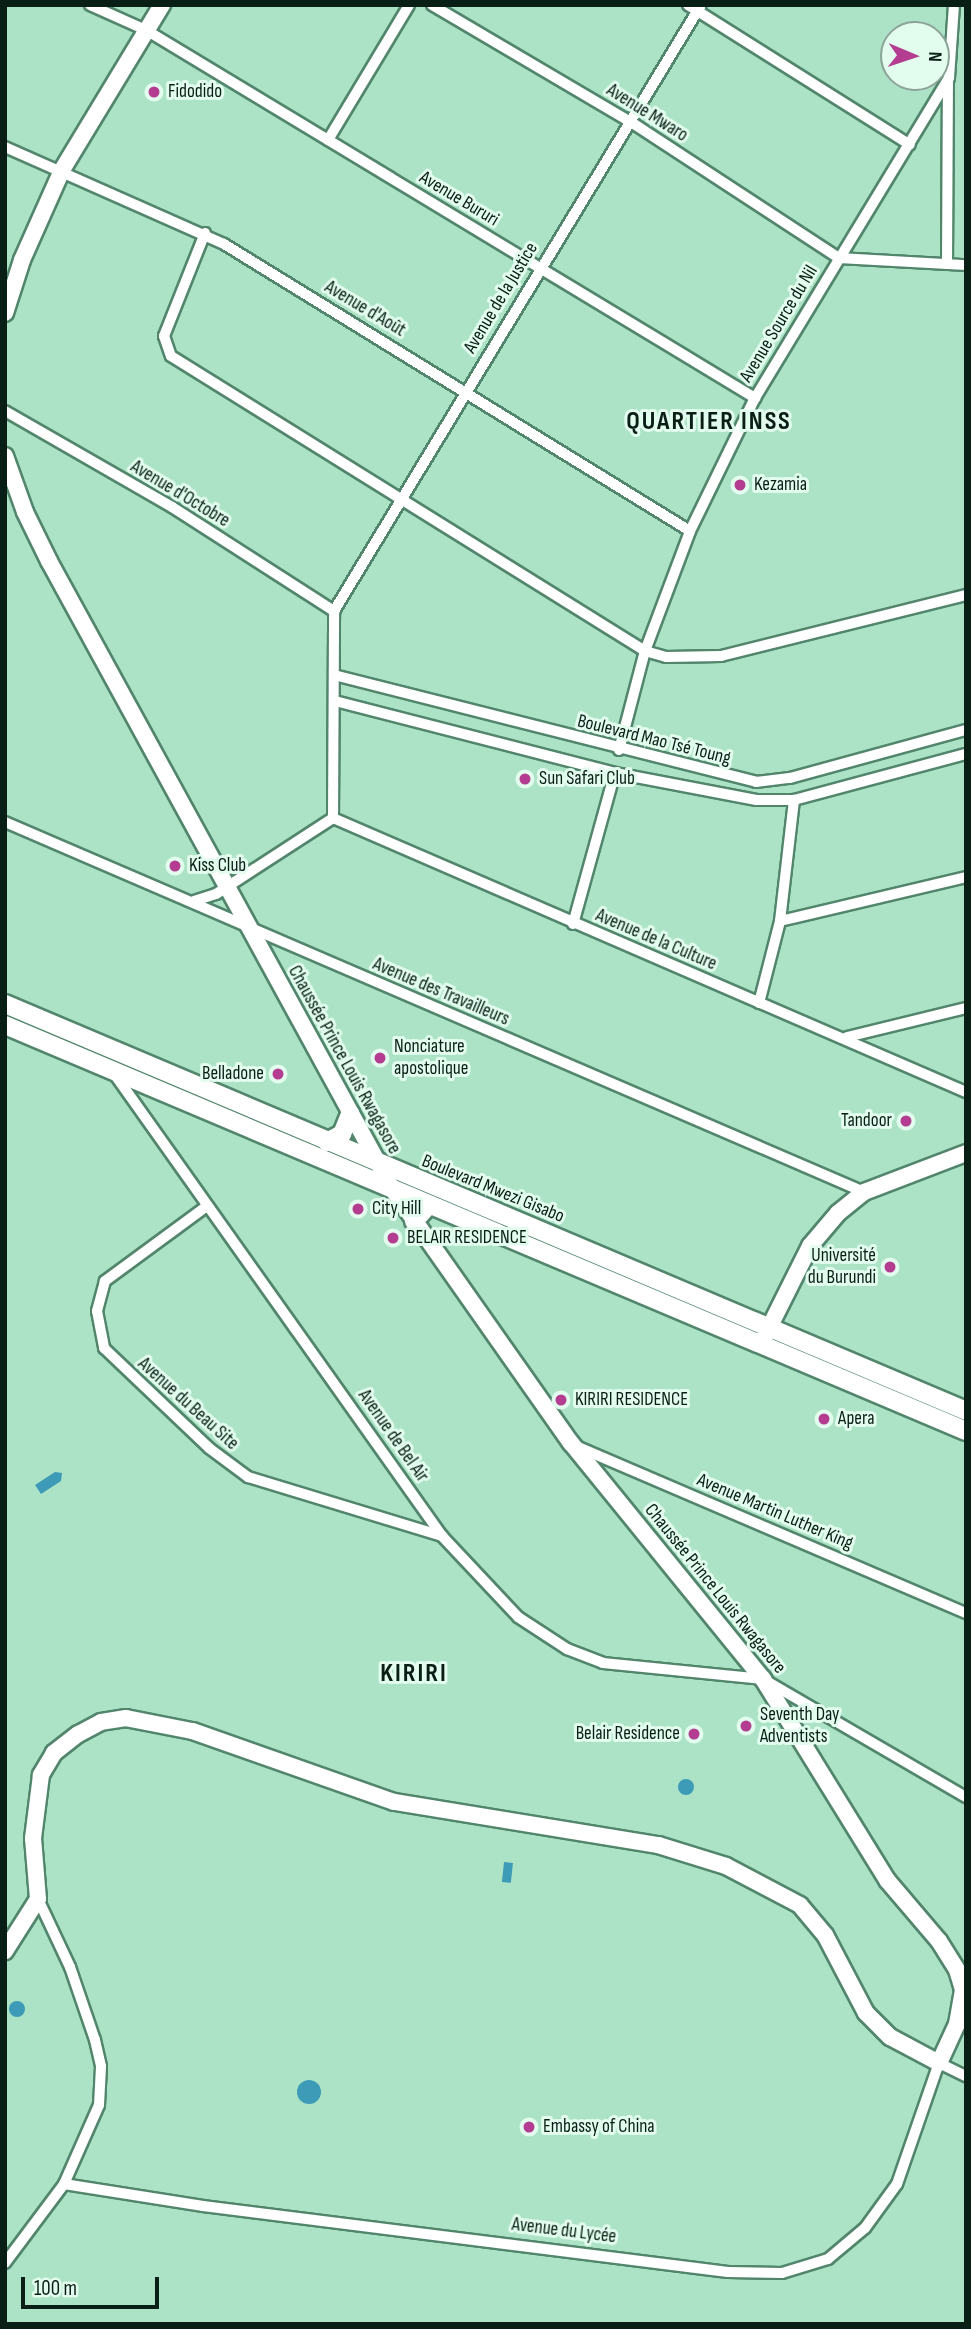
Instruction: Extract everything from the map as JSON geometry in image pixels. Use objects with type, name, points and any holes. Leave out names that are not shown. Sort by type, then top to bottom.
[{"type":"main road","name":"Boulevard Mwezi Gisabo","points":[[5,1004],[377,1163],[595,1263],[761,1344],[966,1432]]},
{"type":"main road","name":"Boulevard Mwezi Gisabo","points":[[5,1025],[429,1205],[769,1327],[966,1411]]},
{"type":"main road","points":[[327,1142],[342,1134],[349,1114]]},
{"type":"main road","points":[[414,1221],[429,1205]]},
{"type":"street","name":"Avenue Bururi","points":[[90,5],[146,30],[755,398]]},
{"type":"street","points":[[5,313],[22,260],[62,170],[162,5]]},
{"type":"street","points":[[328,140],[409,5]]},
{"type":"street","name":"Avenue Mwaro","points":[[432,5],[631,121],[839,258]]},
{"type":"street","name":"Avenue Source du Nil","points":[[950,54],[954,5]]},
{"type":"street","points":[[695,7],[910,145]]},
{"type":"street","name":"Avenue de la Justice","points":[[334,611],[538,267],[631,121],[695,7]]},
{"type":"street","name":"Avenue Source du Nil","points":[[619,750],[645,651],[690,531],[755,398],[941,91]]},
{"type":"street","points":[[947,264],[948,91]]},
{"type":"street","name":"Avenue d'Août","points":[[5,147],[205,233],[690,531]]},
{"type":"street","points":[[205,233],[166,329],[166,350],[645,651],[666,657],[721,656],[966,595]]},
{"type":"street","points":[[839,258],[966,265]]},
{"type":"street","name":"Avenue d'Octobre","points":[[5,411],[172,508],[334,611]]},
{"type":"street","name":"Chaussée Prince Louis Rwagasore","points":[[5,456],[24,512],[49,561],[246,928],[393,1190],[571,1444],[763,1679],[887,1880],[957,1970],[962,2007],[939,2063]]},
{"type":"street","points":[[194,901],[225,887],[333,818],[334,611]]},
{"type":"street","name":"Boulevard Mao Tsé Toung","points":[[334,675],[619,750],[756,782],[790,778],[966,730]]},
{"type":"street","name":"Boulevard Mao Tsé Toung","points":[[335,701],[615,773],[734,797],[794,800],[966,754]]},
{"type":"street","points":[[573,924],[615,773]]},
{"type":"street","points":[[759,1003],[780,921],[794,800]]},
{"type":"street","name":"Avenue de la Culture","points":[[333,818],[573,924],[759,1003],[847,1037],[966,1092]]},
{"type":"street","name":"Avenue des Travailleurs","points":[[5,822],[194,901],[246,928],[864,1192]]},
{"type":"street","points":[[780,921],[966,877]]},
{"type":"street","points":[[847,1037],[966,1009]]},
{"type":"street","points":[[112,1070],[116,1052]]},
{"type":"street","name":"Avenue de Bel Air","points":[[112,1070],[442,1536],[518,1617],[584,1658],[763,1679]]},
{"type":"street","points":[[761,1344],[810,1246],[838,1213],[864,1192],[966,1153]]},
{"type":"street","name":"Avenue du Beau Site","points":[[207,1206],[105,1281],[97,1311],[104,1348],[209,1448],[248,1477],[268,1487],[442,1536]]},
{"type":"street","name":"Avenue Martin Luther King","points":[[571,1444],[966,1613]]},
{"type":"street","points":[[763,1679],[966,1797]]},
{"type":"street","points":[[5,2263],[64,2184],[99,2105],[101,2066],[70,1967],[38,1899],[33,1838],[41,1775],[54,1753],[101,1722],[154,1720],[394,1802],[658,1845],[726,1867],[800,1905],[825,1935],[866,2013],[904,2046],[966,2076]]},
{"type":"street","points":[[5,1951],[38,1899]]},
{"type":"street","name":"Avenue du Lycée","points":[[64,2184],[203,2206],[728,2272],[782,2273],[828,2259],[883,2207],[897,2184],[939,2063]]},
{"type":"water","points":[[55,1472],[62,1473],[61,1481],[41,1494],[35,1485]]},
{"type":"water","points":[[686,1779],[694,1787],[686,1795],[678,1787]]},
{"type":"water","points":[[504,1862],[513,1863],[511,1883],[502,1882]]},
{"type":"water","points":[[14,2001],[20,2001],[25,2009],[23,2015],[14,2017],[9,2012],[9,2006]]},
{"type":"water","points":[[309,2080],[318,2083],[321,2092],[318,2101],[309,2104],[300,2101],[297,2092],[300,2083]]},
{"type":"place","name":"Fidodido","points":[[154,92]]},
{"type":"place","name":"Kezamia","points":[[740,485]]},
{"type":"place","name":"Sun Safari Club","points":[[525,779]]},
{"type":"place","name":"Kiss Club","points":[[175,866]]},
{"type":"place","name":"Nonciature apostolique","points":[[380,1058]]},
{"type":"place","name":"Belladone","points":[[278,1074]]},
{"type":"place","name":"Tandoor","points":[[906,1121]]},
{"type":"place","name":"City Hill","points":[[358,1209]]},
{"type":"place","name":"BELAIR RESIDENCE","points":[[393,1238]]},
{"type":"place","name":"Université du Burundi","points":[[890,1267]]},
{"type":"place","name":"KIRIRI RESIDENCE","points":[[561,1400]]},
{"type":"place","name":"Apera","points":[[824,1419]]},
{"type":"place","name":"Seventh Day Adventists","points":[[746,1726]]},
{"type":"place","name":"Belair Residence","points":[[694,1734]]},
{"type":"place","name":"Embassy of China","points":[[529,2127]]},
{"type":"district","name":"QUARTIER INSS","points":[[709,422]]},
{"type":"district","name":"KIRIRI","points":[[414,1674]]}]
